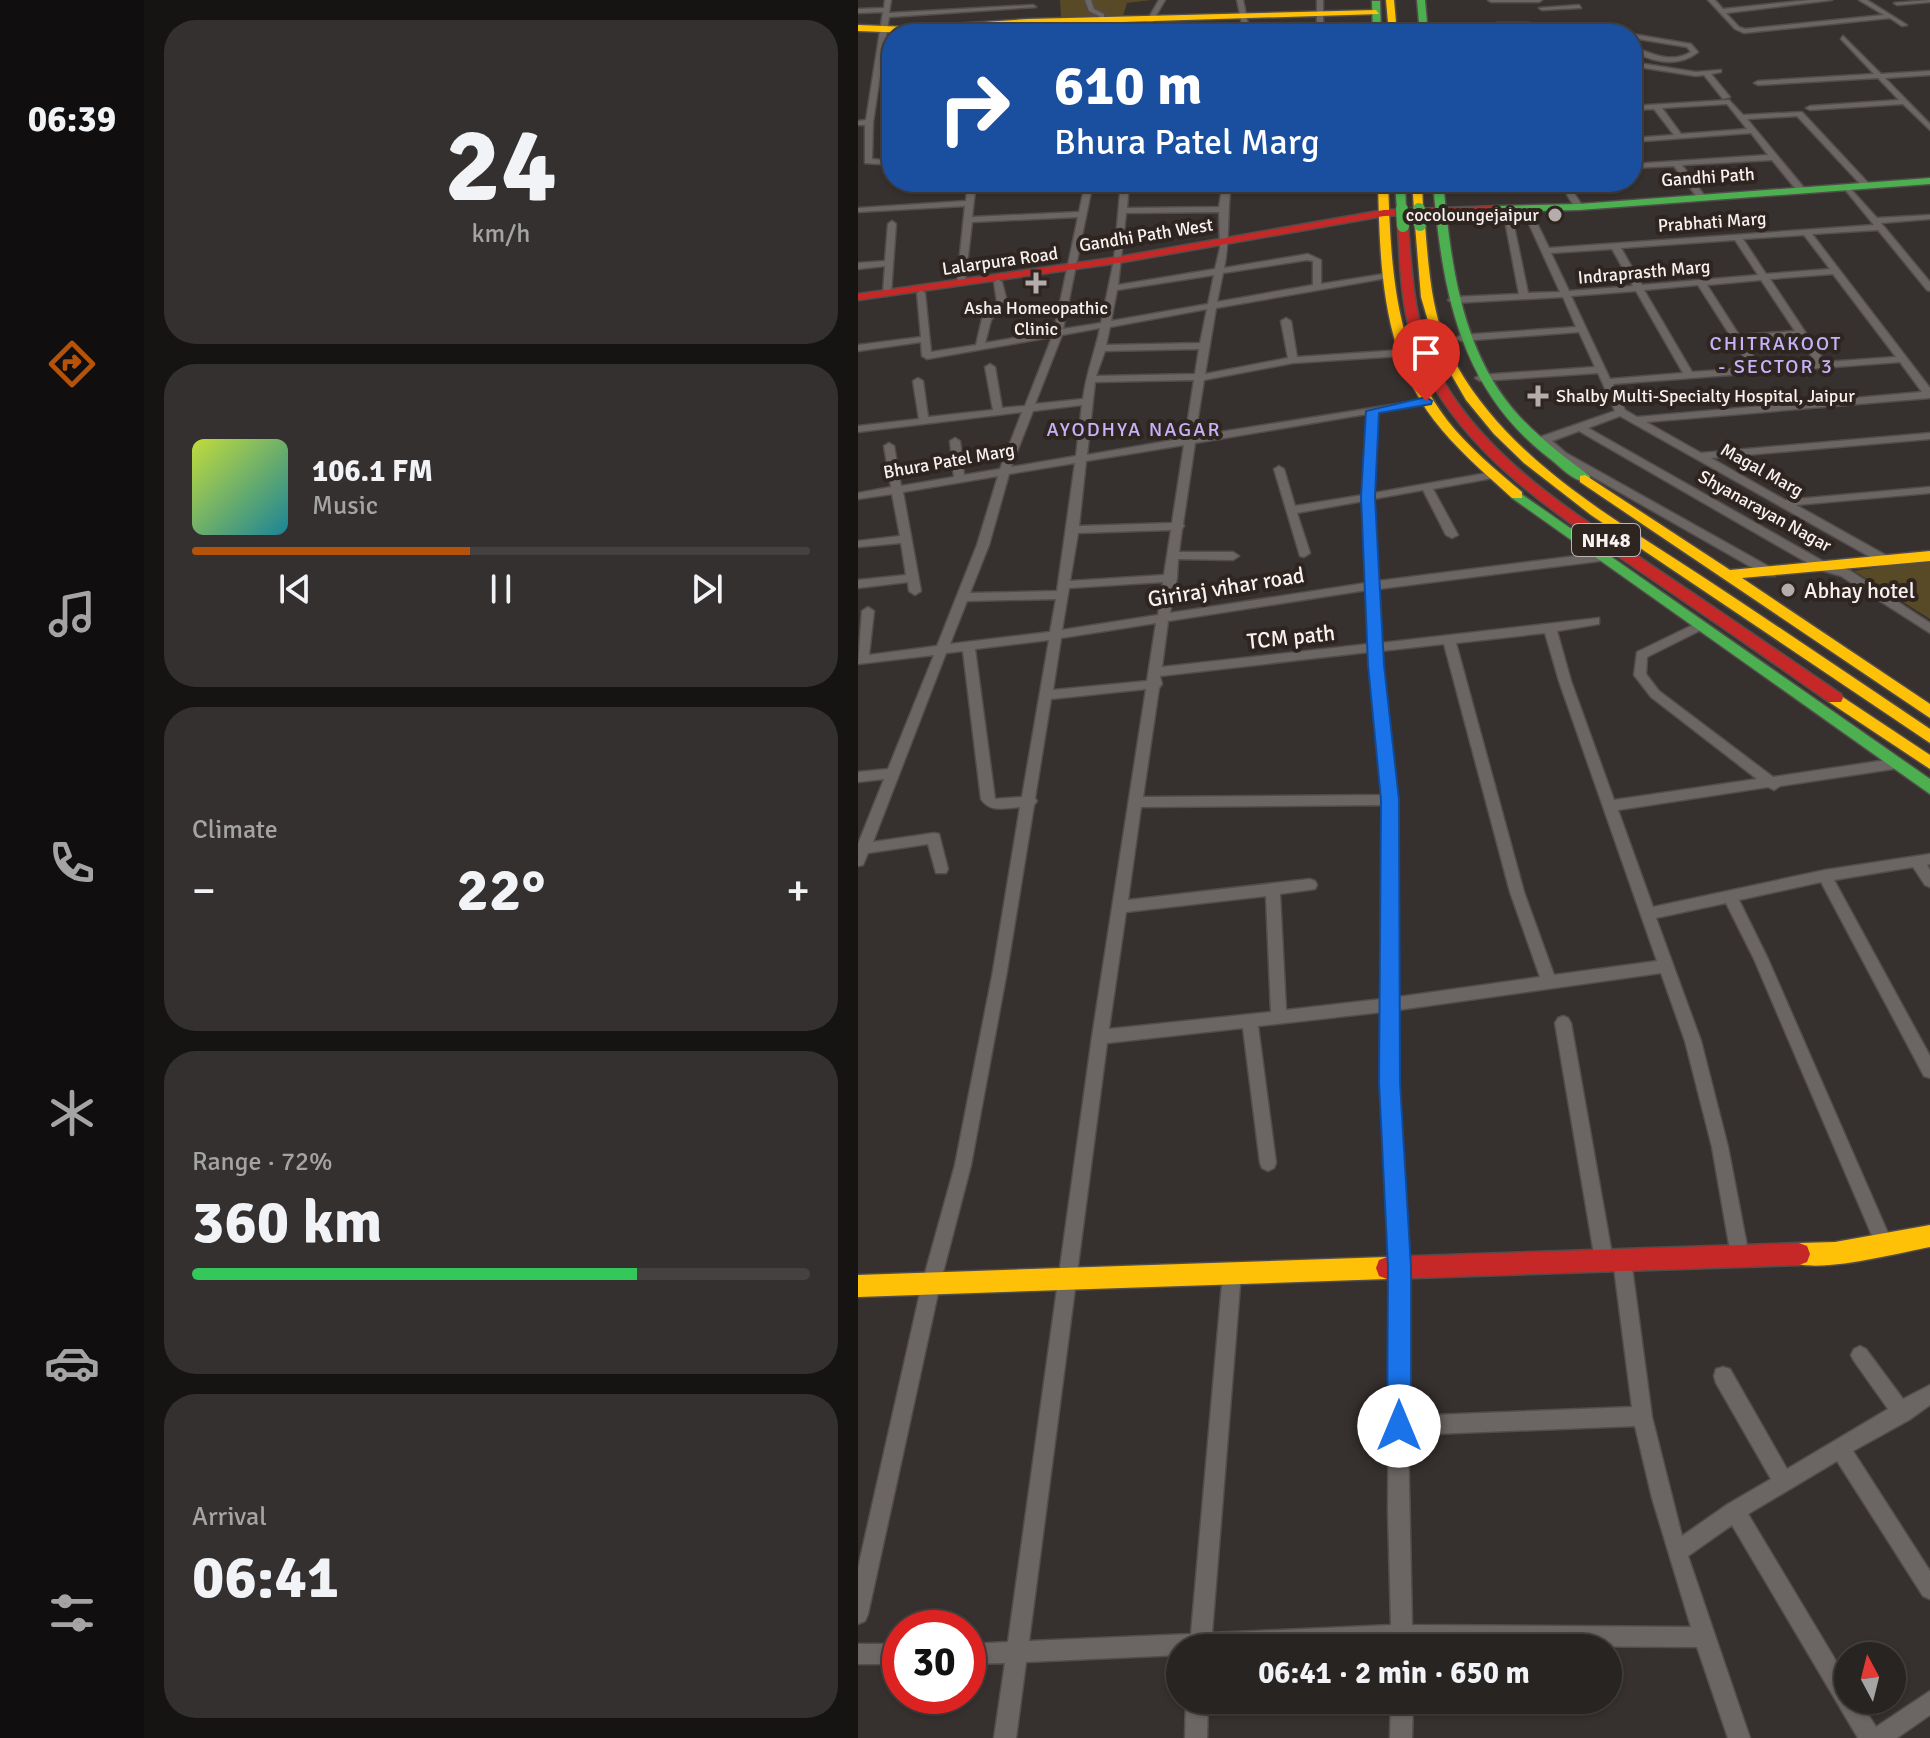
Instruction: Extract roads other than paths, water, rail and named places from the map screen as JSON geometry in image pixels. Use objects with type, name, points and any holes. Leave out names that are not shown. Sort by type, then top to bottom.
[{"type":"main road","points":[[1404,0],[1414,24]]},
{"type":"main road","points":[[1419,24],[1421,0]]},
{"type":"main road","points":[[1170,24],[1321,7],[1381,4]]},
{"type":"main road","points":[[1378,24],[1381,4]]},
{"type":"main road","points":[[1381,4],[1389,24]]},
{"type":"main road","points":[[858,28],[884,18],[1039,17],[1099,24]]},
{"type":"main road","name":"Gandhi Path","points":[[1441,213],[1579,207],[1930,181]]},
{"type":"main road","points":[[1388,192],[1402,217],[1387,275],[1401,353],[1426,401],[1493,475],[1600,557],[1930,788]]},
{"type":"main road","name":"NH48","points":[[1401,192],[1406,289],[1417,334],[1437,382],[1472,429],[1513,468],[1601,537],[1930,763]]},
{"type":"main road","name":"NH48","points":[[1413,192],[1402,217],[1435,332],[1445,357],[1485,416],[1551,478],[1588,506],[1930,737]]},
{"type":"main road","points":[[1439,192],[1461,338],[1480,378],[1541,441],[1725,575],[1930,712]]},
{"type":"main road","points":[[1117,262],[1194,253],[1224,245],[1402,217],[1441,213],[1528,213],[1579,207]]},
{"type":"main road","name":"Gandhi Path West","points":[[858,299],[1224,245]]},
{"type":"main road","name":"Lalarpura Road","points":[[858,299],[921,293],[1070,270]]},
{"type":"main road","points":[[1725,575],[1930,556]]},
{"type":"main road","points":[[858,1286],[1835,1253],[1930,1236]]},
{"type":"street","points":[[883,24],[888,0]]},
{"type":"street","points":[[963,18],[967,0]]},
{"type":"street","points":[[1088,0],[1091,10],[1102,15],[1107,24]]},
{"type":"street","points":[[1150,24],[1162,0]]},
{"type":"street","points":[[1497,24],[1491,0],[1579,7]]},
{"type":"street","points":[[1711,0],[1740,30]]},
{"type":"street","points":[[1757,0],[1765,7]]},
{"type":"street","points":[[1722,11],[1829,0]]},
{"type":"street","points":[[1862,0],[1904,25]]},
{"type":"street","points":[[1897,3],[1930,0]]},
{"type":"street","points":[[1540,3],[1545,22]]},
{"type":"street","points":[[963,18],[1002,4],[1039,17]]},
{"type":"street","points":[[858,11],[884,18]]},
{"type":"street","points":[[1731,31],[1891,16]]},
{"type":"street","points":[[882,30],[871,94],[868,161],[882,162]]},
{"type":"street","points":[[1642,38],[1689,45],[1695,52],[1680,58],[1659,59],[1642,52]]},
{"type":"street","points":[[1843,38],[1930,128]]},
{"type":"street","points":[[1642,66],[1693,74],[1721,70],[1700,63],[1687,66],[1693,74]]},
{"type":"street","points":[[1758,83],[1930,73]]},
{"type":"street","points":[[1707,74],[1726,97]]},
{"type":"street","points":[[1642,107],[1729,102],[1802,191]]},
{"type":"street","points":[[1810,108],[1905,102]]},
{"type":"street","points":[[1656,106],[1679,136]]},
{"type":"street","points":[[1741,117],[1799,114],[1867,186]]},
{"type":"street","points":[[858,123],[869,122]]},
{"type":"street","points":[[1642,140],[1753,131]]},
{"type":"street","points":[[1642,156],[1648,165]]},
{"type":"street","points":[[1642,165],[1775,157]]},
{"type":"street","points":[[1677,164],[1702,198]]},
{"type":"street","points":[[1847,187],[1930,288]]},
{"type":"street","points":[[962,285],[971,192]]},
{"type":"street","points":[[860,852],[983,545],[1005,470],[1058,333],[1087,192]]},
{"type":"street","points":[[858,1614],[931,1284],[963,1165],[1030,801],[1073,530],[1090,379],[1107,324],[1124,192]]},
{"type":"street","points":[[1005,1738],[1100,1037],[1157,678],[1204,346],[1221,271],[1226,192]]},
{"type":"street","points":[[1569,192],[1579,207]]},
{"type":"street","points":[[858,210],[970,203]]},
{"type":"street","points":[[1121,211],[1223,209]]},
{"type":"street","points":[[1528,213],[1621,412],[1541,441]]},
{"type":"street","points":[[968,220],[1083,214]]},
{"type":"street","name":"Prabhati Marg","points":[[1547,251],[1806,232],[1930,217]]},
{"type":"street","points":[[887,293],[892,224]]},
{"type":"street","points":[[1510,226],[1524,297]]},
{"type":"street","points":[[1806,232],[1930,395]]},
{"type":"street","points":[[1737,237],[1823,366]]},
{"type":"street","points":[[1615,246],[1689,376]]},
{"type":"street","points":[[1113,288],[1314,257],[1317,260],[1317,288]]},
{"type":"street","points":[[858,266],[888,263]]},
{"type":"street","name":"Indraprasth Marg","points":[[1453,300],[1566,294],[1836,271]]},
{"type":"street","points":[[921,293],[927,356],[1387,275]]},
{"type":"street","points":[[980,346],[987,319],[1002,302],[998,282]]},
{"type":"street","points":[[1701,283],[1758,371]]},
{"type":"street","points":[[1286,321],[1293,360]]},
{"type":"street","points":[[1461,338],[1582,329]]},
{"type":"street","points":[[1737,338],[1801,333]]},
{"type":"street","points":[[858,348],[925,339]]},
{"type":"street","points":[[1101,348],[1204,346]]},
{"type":"street","points":[[1090,379],[1202,377],[1293,360],[1401,353]]},
{"type":"street","points":[[1606,382],[1903,359]]},
{"type":"street","points":[[990,367],[998,412]]},
{"type":"street","points":[[1480,378],[1601,370]]},
{"type":"street","points":[[918,381],[924,421]]},
{"type":"street","points":[[1633,420],[1930,395]]},
{"type":"street","points":[[858,429],[1088,401]]},
{"type":"street","name":"Bhura Patel Marg","points":[[858,496],[1426,401]]},
{"type":"street","points":[[1372,411],[1368,497],[1375,648],[1390,800],[1390,1082],[1399,1267],[1402,1634]]},
{"type":"street","name":"Magal Marg","points":[[1621,412],[1885,560]]},
{"type":"street","name":"Shyanarayan Nagar","points":[[1580,427],[1824,567],[1845,573],[1930,629]]},
{"type":"street","points":[[1699,456],[1930,436]]},
{"type":"street","points":[[955,441],[959,478]]},
{"type":"street","points":[[1541,441],[1771,573]]},
{"type":"street","points":[[889,446],[915,591]]},
{"type":"street","points":[[1279,469],[1304,553]]},
{"type":"street","points":[[1293,510],[1493,475]]},
{"type":"street","points":[[1427,487],[1452,535]]},
{"type":"street","points":[[1785,503],[1930,490]]},
{"type":"street","points":[[1073,530],[1179,526]]},
{"type":"street","points":[[858,544],[904,539]]},
{"type":"street","points":[[1175,555],[1233,556]]},
{"type":"street","name":"Giriraj vihar road","points":[[860,660],[1056,635],[1374,585],[1600,557]]},
{"type":"street","points":[[858,584],[913,578]]},
{"type":"street","points":[[962,597],[1171,578]]},
{"type":"street","points":[[860,660],[868,611]]},
{"type":"street","name":"TCM path","points":[[1046,695],[1375,648],[1595,621]]},
{"type":"street","points":[[1699,626],[1641,655],[1640,675],[1655,694],[1774,785]]},
{"type":"street","points":[[1550,628],[1667,966],[1707,1092],[1740,1256]]},
{"type":"street","points":[[1449,640],[1517,892],[1549,982]]},
{"type":"street","points":[[969,647],[988,799],[992,804],[1030,801]]},
{"type":"street","points":[[1610,806],[1774,785],[1893,764]]},
{"type":"street","points":[[858,777],[892,773]]},
{"type":"street","points":[[1138,802],[1390,800]]},
{"type":"street","points":[[860,852],[934,838],[941,869]]},
{"type":"street","points":[[1648,914],[1825,876],[1924,861],[1930,881]]},
{"type":"street","points":[[1825,876],[1930,1071]]},
{"type":"street","points":[[1121,907],[1310,885]]},
{"type":"street","points":[[1273,890],[1279,1017]]},
{"type":"street","points":[[1730,897],[1761,959],[1885,1246]]},
{"type":"street","points":[[1100,1037],[1390,1005],[1667,966]]},
{"type":"street","points":[[1250,1020],[1268,1163]]},
{"type":"street","points":[[1563,1023],[1643,1416],[1678,1551],[1739,1738]]},
{"type":"street","points":[[1201,1634],[1232,1273]]},
{"type":"street","points":[[1860,1355],[1902,1413]]},
{"type":"street","points":[[1723,1376],[1784,1483]]},
{"type":"street","points":[[1678,1551],[1735,1511],[1929,1397]]},
{"type":"street","points":[[1399,1426],[1643,1416]]},
{"type":"street","points":[[1841,1450],[1930,1589]]},
{"type":"street","points":[[1735,1511],[1870,1738]]},
{"type":"street","points":[[1622,1638],[1705,1637]]},
{"type":"street","points":[[986,1654],[1166,1647]]},
{"type":"street","points":[[858,1654],[882,1654]]},
{"type":"street","points":[[1879,1738],[1930,1702]]},
{"type":"street","points":[[1196,1738],[1197,1714]]},
{"type":"street","points":[[1401,1738],[1402,1714]]},
{"type":"place","name":"cocoloungejaipur","points":[[1555,215]]},
{"type":"place","name":"Asha Homeopathic Clinic","points":[[1036,283]]},
{"type":"place","name":"Shalby Multi-Specialty Hospital, Jaipur","points":[[1538,396]]},
{"type":"place","name":"Abhay hotel","points":[[1788,590]]},
{"type":"district","name":"CHITRAKOOT - SECTOR 3","points":[[1776,354]]},
{"type":"district","name":"AYODHYA NAGAR","points":[[1134,429]]}]
